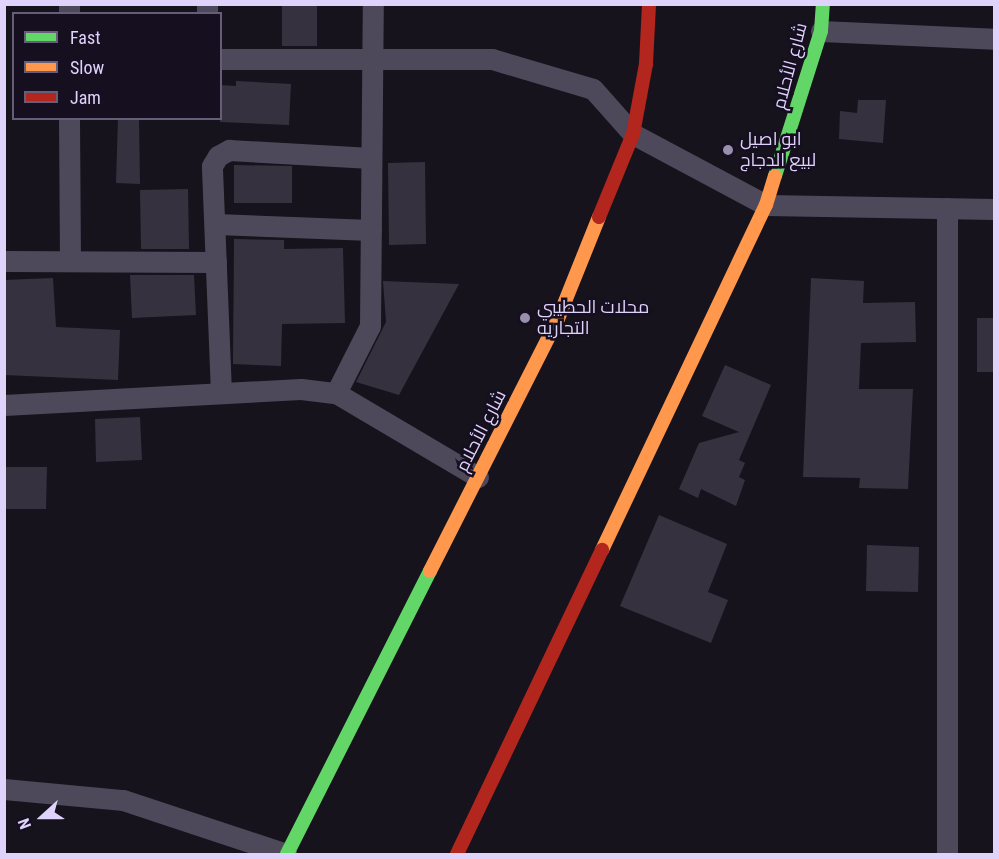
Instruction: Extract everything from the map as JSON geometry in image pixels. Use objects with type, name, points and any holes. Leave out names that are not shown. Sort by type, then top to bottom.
[{"type":"main road","name":"شارع الأحلام","points":[[287,855],[558,319],[633,134],[646,64],[649,4]]},
{"type":"main road","name":"شارع الأحلام","points":[[457,855],[766,205],[821,31],[823,4]]},
{"type":"street","points":[[336,393],[370,326],[373,4]]},
{"type":"street","points":[[821,31],[994,39]]},
{"type":"street","points":[[222,59],[492,59],[593,89],[633,134],[766,205],[994,209]]},
{"type":"street","points":[[69,120],[70,261]]},
{"type":"street","points":[[220,393],[216,224],[212,166],[230,150],[371,158]]},
{"type":"street","points":[[947,208],[947,855]]},
{"type":"street","points":[[216,224],[371,230]]},
{"type":"street","points":[[4,261],[216,262]]},
{"type":"street","points":[[4,405],[301,389],[336,393],[478,477]]},
{"type":"street","points":[[4,789],[123,800],[287,855]]},
{"type":"building","points":[[282,4],[317,4],[317,46],[282,46]]},
{"type":"building","points":[[236,81],[291,84],[289,125],[220,122],[222,120],[222,85],[236,86]]},
{"type":"building","points":[[858,100],[886,100],[883,143],[839,139],[840,111],[857,113]]},
{"type":"building","points":[[118,120],[139,120],[140,184],[116,183]]},
{"type":"building","points":[[425,162],[426,244],[389,245],[388,163]]},
{"type":"building","points":[[234,165],[292,166],[292,203],[234,203]]},
{"type":"building","points":[[188,189],[189,249],[141,249],[140,190]]},
{"type":"building","points":[[234,239],[284,240],[284,249],[343,248],[345,323],[282,324],[281,366],[233,364]]},
{"type":"building","points":[[130,275],[194,275],[196,315],[132,318]]},
{"type":"building","points":[[53,278],[56,327],[120,330],[118,380],[4,375],[4,280]]},
{"type":"building","points":[[811,278],[864,281],[863,303],[915,302],[916,342],[861,343],[859,389],[913,389],[908,489],[859,488],[860,478],[803,477]]},
{"type":"building","points":[[383,281],[459,284],[399,395],[356,382],[386,322]]},
{"type":"building","points":[[977,318],[994,318],[994,372],[977,372]]},
{"type":"building","points":[[725,365],[771,385],[739,460],[745,463],[739,477],[745,480],[736,506],[701,489],[698,498],[679,489],[699,443],[739,432],[702,416]]},
{"type":"building","points":[[140,417],[142,460],[96,462],[95,419]]},
{"type":"building","points":[[4,467],[47,467],[46,509],[4,509]]},
{"type":"building","points":[[659,515],[727,544],[708,592],[728,600],[711,643],[620,606]]},
{"type":"building","points":[[867,545],[919,547],[918,592],[866,591]]},
{"type":"traffic: fast","points":[[775,176],[821,31],[823,4]]},
{"type":"traffic: fast","points":[[287,854],[430,571]]},
{"type":"traffic: slow","points":[[602,550],[766,205],[775,176]]},
{"type":"traffic: slow","points":[[430,571],[558,319],[599,217]]},
{"type":"traffic: jam","points":[[599,217],[633,134],[646,64],[649,4]]},
{"type":"traffic: jam","points":[[457,854],[602,550]]},
{"type":"place","name":"ابو اصيل لبيع الدجاج","points":[[728,150]]},
{"type":"place","name":"محلات الحطيبي التجاريه","points":[[525,318]]}]
